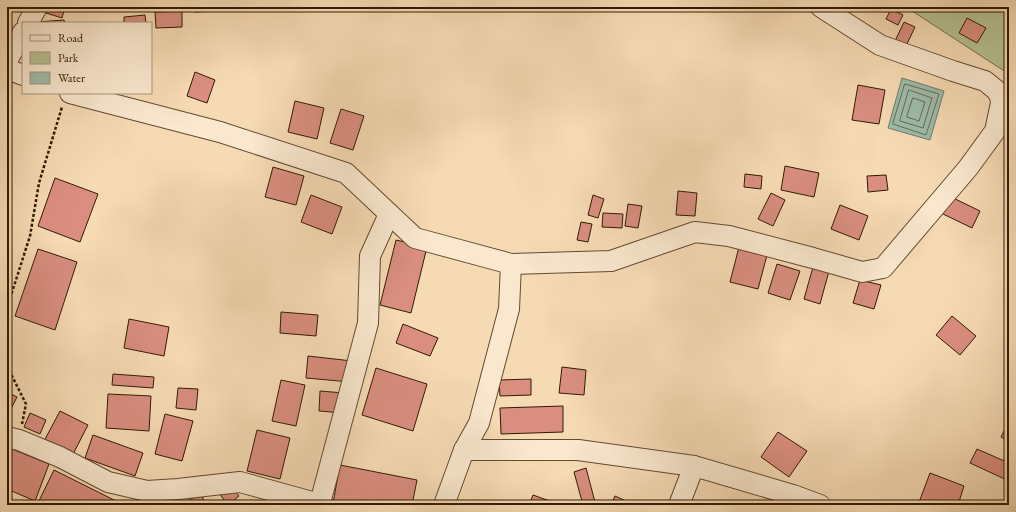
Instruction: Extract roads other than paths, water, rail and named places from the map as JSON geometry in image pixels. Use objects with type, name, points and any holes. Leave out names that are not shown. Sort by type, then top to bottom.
[{"type":"street","points":[[29,22],[37,7]]},
{"type":"street","points":[[66,100],[220,132],[346,173],[414,238],[511,264],[611,261],[695,232],[729,236],[862,272],[883,268],[968,168],[995,131],[1002,103],[996,90],[985,81],[952,71],[880,45],[821,7]]},
{"type":"street","points":[[7,61],[22,34]]},
{"type":"street","points":[[7,69],[22,75]]},
{"type":"street","points":[[13,438],[60,457],[108,482],[147,491],[240,482],[321,504],[368,323],[370,256],[390,214]]},
{"type":"street","points":[[444,505],[464,450],[479,423],[509,309],[511,264]]},
{"type":"street","points":[[464,450],[578,450],[694,466],[793,495],[820,505]]},
{"type":"street","points":[[679,505],[694,466]]},
{"type":"water","points":[[902,78],[944,91],[930,140],[888,128]]}]
